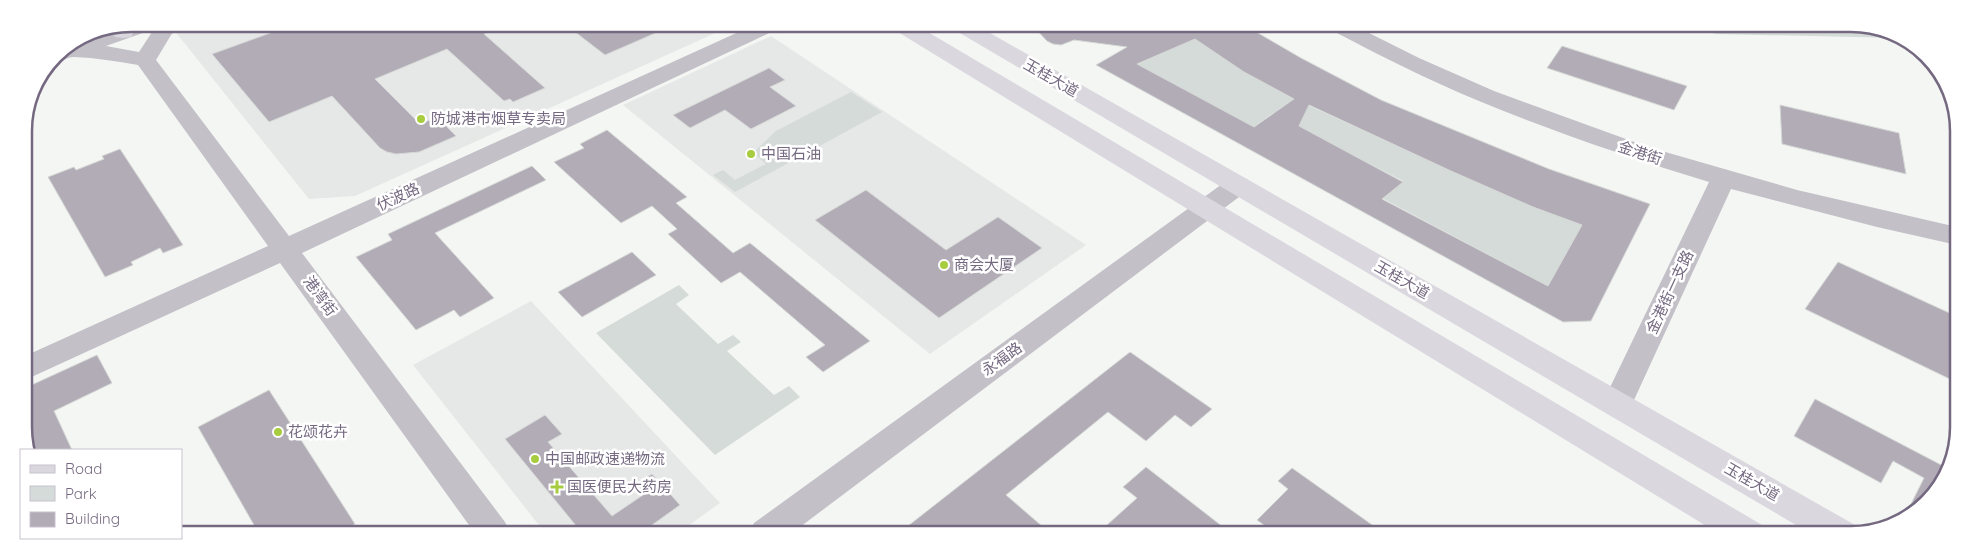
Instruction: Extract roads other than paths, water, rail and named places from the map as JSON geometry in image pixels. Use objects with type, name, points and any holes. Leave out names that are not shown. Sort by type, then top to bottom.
[{"type":"main road","points":[[913,33],[1735,526]]},
{"type":"main road","name":"玉桂大道","points":[[971,33],[1827,526]]},
{"type":"street","name":"金港街","points":[[1351,32],[1422,68],[1525,112],[1646,155],[1723,179],[1842,211],[1950,234]]},
{"type":"street","points":[[70,54],[105,52],[144,60],[162,33]]},
{"type":"street","name":"伏波路","points":[[32,365],[754,33]]},
{"type":"street","name":"港湾街","points":[[144,60],[286,249],[489,526]]},
{"type":"street","name":"金港街一支路","points":[[1617,404],[1723,179]]},
{"type":"street","name":"永福路","points":[[776,526],[1238,186]]},
{"type":"place","name":"防城港市烟草专卖局","points":[[421,119]]},
{"type":"place","name":"中国石油","points":[[751,154]]},
{"type":"place","name":"商会大厦","points":[[944,265]]},
{"type":"place","name":"花颂花卉","points":[[278,432]]},
{"type":"place","name":"中国邮政速递物流","points":[[535,459]]},
{"type":"place","name":"国医便民大药房","points":[[557,487]]}]
